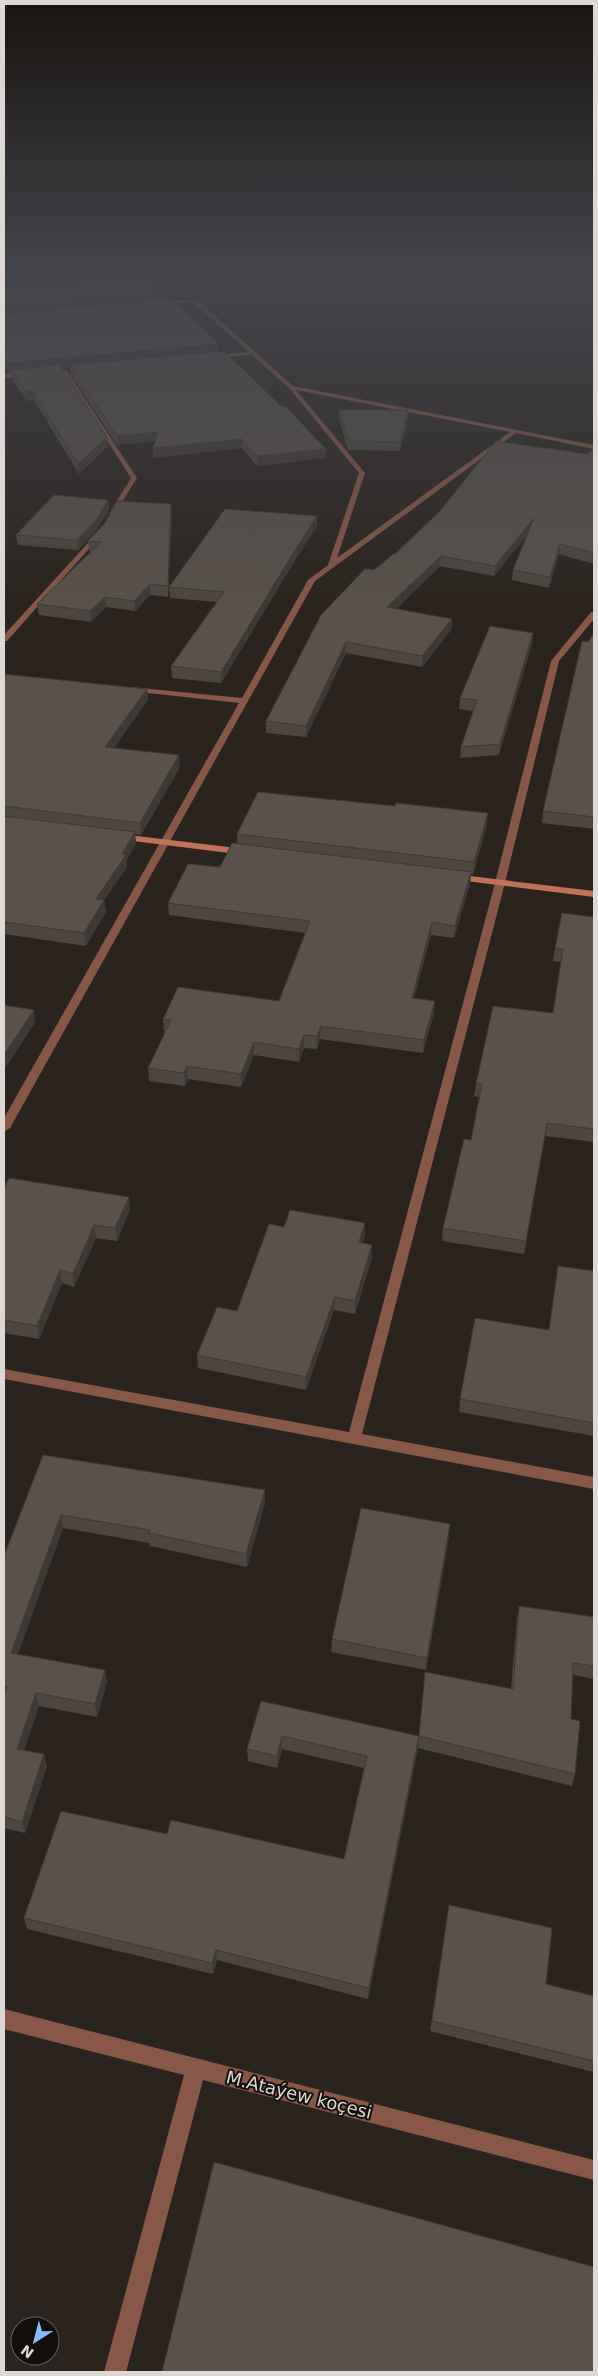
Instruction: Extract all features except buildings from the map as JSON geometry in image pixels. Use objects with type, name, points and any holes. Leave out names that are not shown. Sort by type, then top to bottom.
[{"type":"main road","points":[[109,836],[255,853]]},
{"type":"main road","points":[[441,875],[594,894]]},
{"type":"street","points":[[4,638],[101,532],[134,478],[74,387]]},
{"type":"street","points":[[292,387],[594,447]]},
{"type":"street","points":[[292,387],[362,473],[331,566]]},
{"type":"street","points":[[4,1128],[312,580],[515,431]]},
{"type":"street","points":[[354,1439],[500,882],[555,661],[594,614]]},
{"type":"street","points":[[119,688],[244,701]]},
{"type":"street","points":[[4,1374],[594,1483]]},
{"type":"street","name":"M.Ataýew koçesi","points":[[4,2019],[594,2170]]},
{"type":"street","points":[[115,2372],[196,2068]]}]
